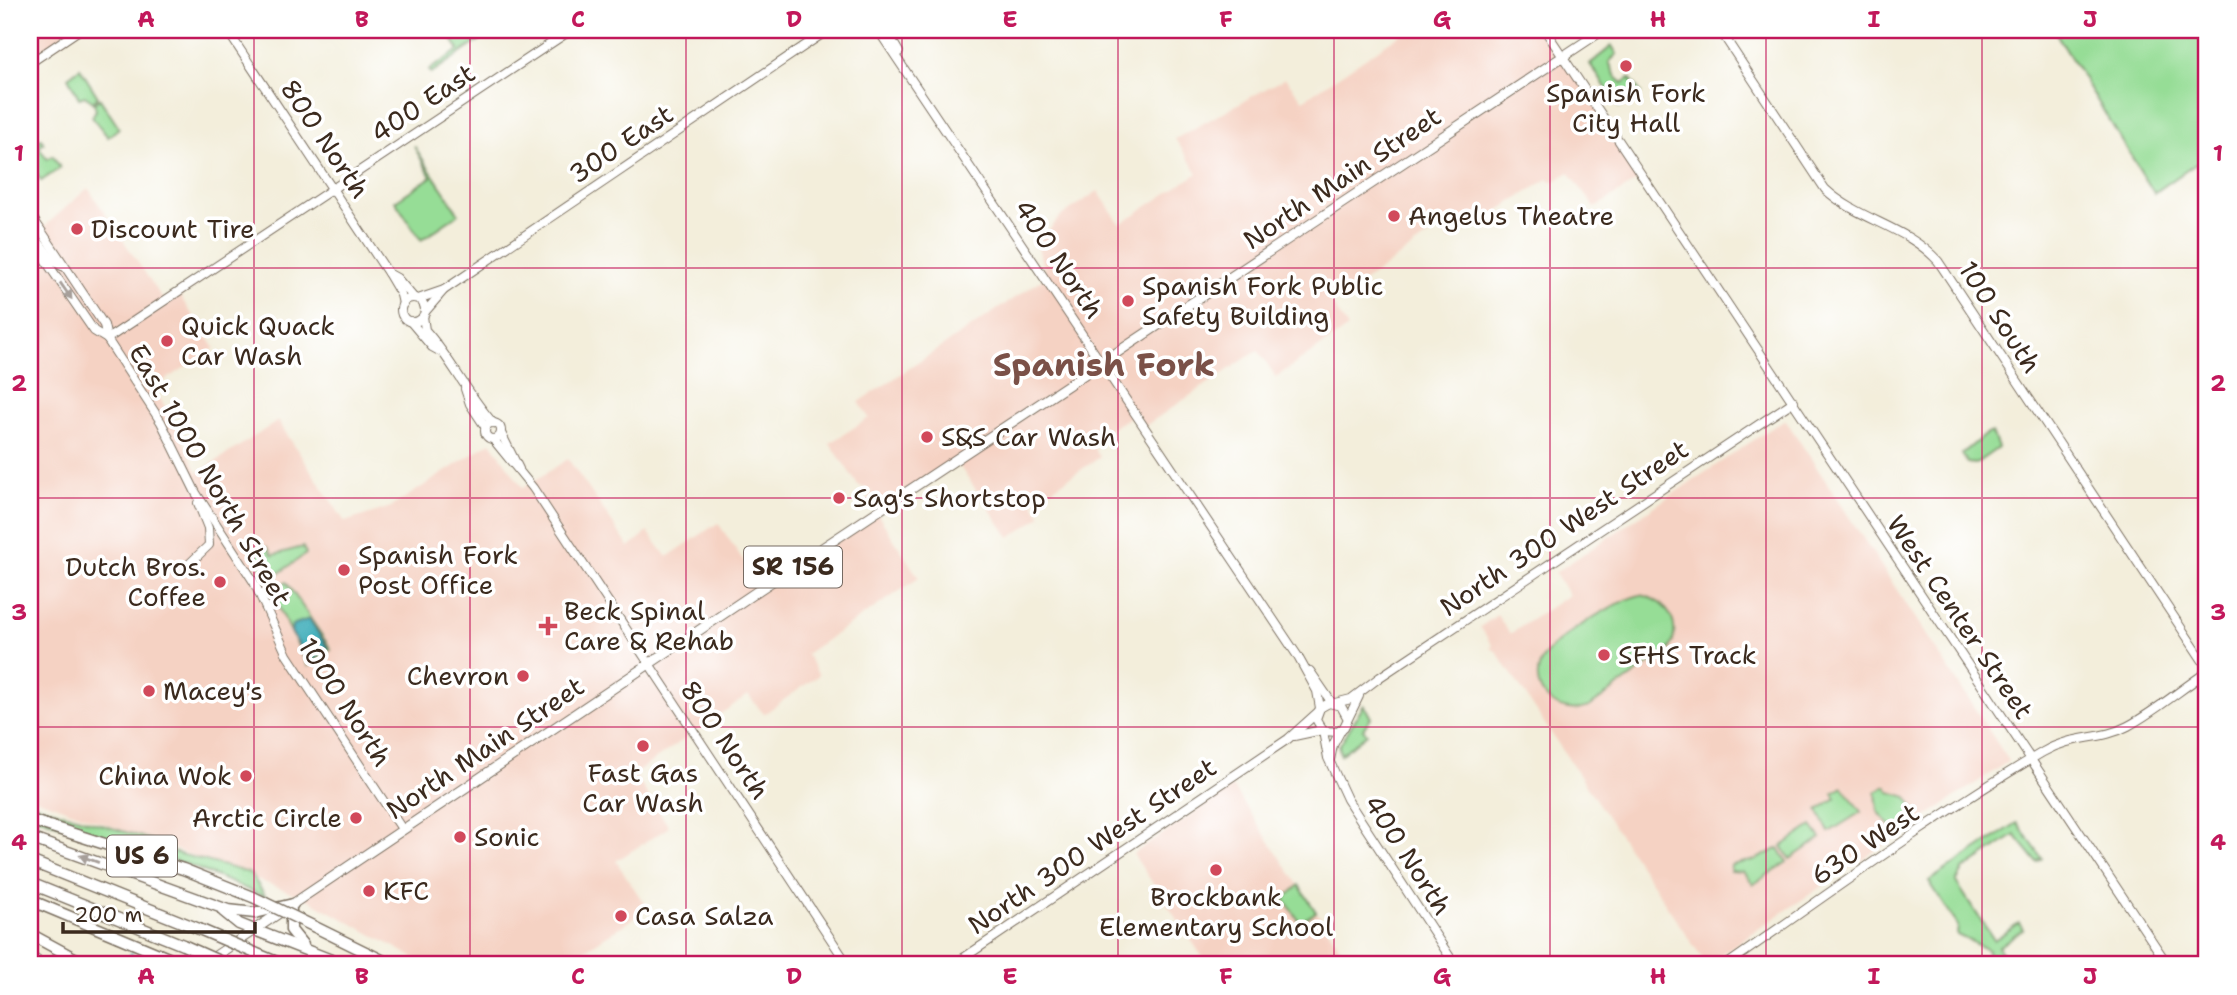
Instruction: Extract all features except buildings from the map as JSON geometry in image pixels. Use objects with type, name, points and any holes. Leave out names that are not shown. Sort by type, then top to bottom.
[{"type":"highway","name":"US 6","points":[[30,820],[157,860],[253,897],[392,965]]},
{"type":"highway","points":[[30,838],[217,906],[251,913],[293,904],[289,917],[291,930],[312,952]]},
{"type":"highway","points":[[30,860],[284,965]]},
{"type":"highway","points":[[30,883],[228,965]]},
{"type":"highway","points":[[30,900],[185,965]]},
{"type":"highway","points":[[217,906],[239,924],[344,965]]},
{"type":"highway","points":[[30,934],[87,965]]},
{"type":"main road","name":"SR 156","points":[[1562,56],[1603,30]]},
{"type":"main road","name":"North Main Street","points":[[202,965],[649,663],[1562,56]]},
{"type":"street","points":[[30,63],[79,30]]},
{"type":"street","name":"800 North","points":[[227,30],[388,273],[401,295],[402,314],[411,321]]},
{"type":"street","name":"400 East","points":[[107,339],[571,30]]},
{"type":"street","name":"300 East","points":[[424,314],[444,290],[823,32],[834,30]]},
{"type":"street","name":"400 North","points":[[878,30],[902,61],[1297,655],[1334,703]]},
{"type":"street","name":"400 North","points":[[886,30],[902,61]]},
{"type":"street","name":"West Center Street","points":[[1545,30],[2168,965]]},
{"type":"street","name":"100 South","points":[[1720,30],[1825,189],[1845,204],[1918,241],[1938,261],[2207,670]]},
{"type":"street","points":[[30,214],[33,223],[104,325],[107,339]]},
{"type":"street","points":[[30,231],[54,262],[65,267]]},
{"type":"street","points":[[30,238],[94,331],[107,339]]},
{"type":"street","name":"800 North","points":[[388,273],[397,278],[416,298],[424,314]]},
{"type":"street","name":"300 East","points":[[402,304],[444,290]]},
{"type":"street","points":[[440,352],[438,342],[425,330],[424,314],[411,321],[432,347],[440,352],[489,425]]},
{"type":"street","name":"East 1000 North Street","points":[[107,339],[161,422],[196,493],[254,582],[276,632]]},
{"type":"street","name":"North 300 West Street","points":[[1334,703],[1345,702],[1360,693],[1794,401]]},
{"type":"street","name":"800 North","points":[[519,470],[500,426],[489,425],[486,435],[493,439],[519,470],[848,965]]},
{"type":"street","points":[[493,439],[501,433]]},
{"type":"street","points":[[187,566],[209,545],[208,528],[196,493]]},
{"type":"street","name":"1000 North","points":[[276,632],[293,664],[402,829]]},
{"type":"street","name":"400 North","points":[[1297,655],[1317,691],[1319,710]]},
{"type":"street","name":"630 West","points":[[1726,965],[1897,847],[2030,760],[2068,739],[2107,734],[2128,726],[2207,670]]},
{"type":"street","points":[[1331,766],[1332,745],[1360,693]]},
{"type":"street","points":[[1288,739],[1319,710],[1334,703],[1343,708],[1347,717]]},
{"type":"street","points":[[1319,710],[1317,721],[1323,730]]},
{"type":"street","points":[[1288,739],[1323,730],[1332,733],[1341,730]]},
{"type":"street","name":"400 North","points":[[1323,730],[1331,766],[1346,799],[1455,965]]},
{"type":"street","name":"North 300 West Street","points":[[953,965],[1288,739]]},
{"type":"street","points":[[30,955],[44,965]]},
{"type":"shaded area","points":[[30,30],[80,30],[30,64]]},
{"type":"shaded area","points":[[1407,30],[1545,30],[1643,177],[1595,208],[1569,172],[1554,182],[1548,179],[1450,241],[1441,227],[1332,304],[1348,328],[1276,377],[1258,350],[1145,426],[1134,410],[1131,416],[1090,442],[1100,457],[1033,502],[1041,516],[1010,538],[955,460],[876,512],[919,578],[806,654],[819,675],[764,714],[748,695],[634,774],[669,827],[616,861],[648,909],[561,965],[427,965],[304,897],[30,796],[30,215],[36,223],[39,221],[45,226],[88,188],[164,301],[177,292],[215,348],[153,388],[171,416],[198,473],[278,421],[345,522],[391,507],[491,442],[523,488],[568,459],[629,547],[648,532],[667,557],[718,523],[762,588],[875,512],[867,499],[872,492],[858,485],[830,443],[869,418],[859,402],[1046,277],[1037,244],[1061,216],[1098,191],[1120,224],[1198,173],[1175,139],[1285,78],[1303,100]]},
{"type":"shaded area","points":[[1785,419],[2009,761],[1706,964],[1496,651],[1490,648],[1493,646],[1480,627],[1497,615],[1510,634],[1569,595],[1555,573]]},
{"type":"shaded area","name":"Brockbank Elementary School","points":[[1233,787],[1352,965],[1208,965],[1133,854]]},
{"type":"green space","points":[[446,30],[495,30],[431,73],[429,70],[459,50]]},
{"type":"green space","points":[[2054,30],[2207,30],[2207,156],[2154,193]]},
{"type":"green space","points":[[1612,46],[1617,54],[1609,62],[1616,77],[1623,83],[1630,78],[1641,93],[1619,107],[1590,64]]},
{"type":"green space","points":[[80,68],[98,97],[93,102],[85,96],[79,98],[68,77]]},
{"type":"green space","points":[[100,99],[119,128],[108,137],[92,117],[96,110],[94,103]]},
{"type":"green space","points":[[41,139],[44,143],[39,147],[47,159],[53,156],[60,168],[41,181],[30,164],[30,145]]},
{"type":"green space","points":[[414,146],[459,214],[421,240],[395,201],[431,177]]},
{"type":"green space","points":[[1987,433],[1992,433],[1998,448],[1975,464],[1967,463],[1962,454]]},
{"type":"green space","points":[[267,547],[273,555],[303,547],[306,554],[269,580],[252,553]]},
{"type":"green space","points":[[286,582],[331,649],[308,666],[272,594],[272,589]]},
{"type":"green space","name":"SFHS Track","points":[[1641,595],[1658,602],[1670,615],[1674,631],[1669,650],[1589,707],[1567,709],[1548,700],[1538,682],[1538,672],[1548,652],[1587,621]]},
{"type":"green space","points":[[1364,705],[1371,718],[1363,729],[1367,734],[1340,755],[1339,746]]},
{"type":"green space","points":[[1886,786],[1890,792],[1907,797],[1918,814],[1894,830],[1878,811],[1876,792]]},
{"type":"green space","points":[[1843,787],[1861,812],[1829,832],[1818,810],[1836,798],[1833,793]]},
{"type":"green space","points":[[30,803],[165,844],[169,851],[250,873],[266,897],[186,864],[30,815]]},
{"type":"green space","points":[[2017,823],[2042,858],[2037,862],[2015,835],[1963,870],[1956,882],[1994,940],[2019,923],[2023,929],[1998,947],[2011,965],[1987,965],[1988,950],[1957,935],[1958,926],[1929,881]]},
{"type":"green space","points":[[1812,826],[1821,838],[1790,859],[1782,846]]},
{"type":"green space","points":[[1779,848],[1787,862],[1754,884],[1743,872],[1730,871],[1731,865],[1755,860]]},
{"type":"green space","points":[[1299,885],[1316,912],[1300,922],[1284,899]]},
{"type":"water","points":[[309,619],[328,648],[309,662],[291,632],[292,625]]},
{"type":"waterway","points":[[125,965],[132,953]]},
{"type":"place","name":"Spanish Fork City Hall","points":[[1626,66]]},
{"type":"place","name":"Angelus Theatre","points":[[1394,216]]},
{"type":"place","name":"Discount Tire","points":[[77,229]]},
{"type":"place","name":"Spanish Fork Public Safety Building","points":[[1128,301]]},
{"type":"place","name":"Quick Quack Car Wash","points":[[167,341]]},
{"type":"place","name":"S&S Car Wash","points":[[927,437]]},
{"type":"place","name":"Sag's Shortstop","points":[[839,498]]},
{"type":"place","name":"Spanish Fork Post Office","points":[[344,570]]},
{"type":"place","name":"Dutch Bros. Coffee","points":[[220,582]]},
{"type":"place","name":"Beck Spinal Care & Rehab","points":[[548,626]]},
{"type":"place","name":"SFHS Track","points":[[1604,655]]},
{"type":"place","name":"Chevron","points":[[523,676]]},
{"type":"place","name":"Macey's","points":[[149,691]]},
{"type":"place","name":"Fast Gas Car Wash","points":[[643,746]]},
{"type":"place","name":"China Wok","points":[[246,776]]},
{"type":"place","name":"Arctic Circle","points":[[356,818]]},
{"type":"place","name":"Sonic","points":[[460,837]]},
{"type":"place","name":"Brockbank Elementary School","points":[[1216,870]]},
{"type":"place","name":"KFC","points":[[369,891]]},
{"type":"place","name":"Casa Salza","points":[[621,916]]},
{"type":"district","name":"Spanish Fork","points":[[1104,364]]}]
